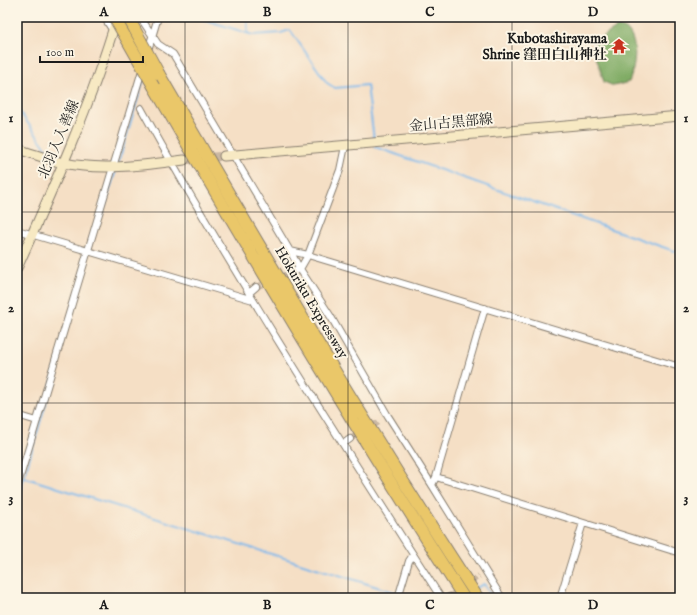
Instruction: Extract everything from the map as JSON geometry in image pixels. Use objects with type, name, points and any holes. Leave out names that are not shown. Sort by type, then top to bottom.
[{"type":"highway","name":"Hokuriku Expressway","points":[[115,17],[207,178],[354,424],[464,598]]},
{"type":"highway","name":"Hokuriku Expressway","points":[[128,17],[300,313],[478,598]]},
{"type":"main road","name":"北羽入入善線","points":[[17,268],[64,163],[95,85],[113,31],[115,17]]},
{"type":"main road","name":"金山古黒部線","points":[[224,156],[680,116]]},
{"type":"main road","points":[[17,149],[64,163],[112,166],[184,160]]},
{"type":"street","points":[[104,17],[113,31]]},
{"type":"street","points":[[140,17],[158,44],[173,54],[300,269],[331,317],[388,416],[502,598]]},
{"type":"street","points":[[17,487],[112,166],[158,17]]},
{"type":"street","points":[[141,108],[171,162],[253,300],[441,598]]},
{"type":"street","points":[[290,273],[300,269],[308,255],[340,170],[345,146]]},
{"type":"street","points":[[17,230],[253,300]]},
{"type":"street","points":[[290,251],[308,255],[680,367]]},
{"type":"street","points":[[249,292],[256,287]]},
{"type":"street","points":[[432,485],[436,477],[485,308]]},
{"type":"street","points":[[17,415],[37,421]]},
{"type":"street","points":[[381,421],[388,416]]},
{"type":"street","points":[[343,444],[350,439]]},
{"type":"street","points":[[436,477],[680,553]]},
{"type":"street","points":[[560,598],[583,523]]},
{"type":"street","points":[[398,598],[409,561],[413,555]]},
{"type":"street","points":[[479,576],[485,572]]},
{"type":"green space","points":[[618,27],[626,29],[631,35],[635,55],[633,70],[629,82],[614,86],[604,82],[593,47],[599,39]]},
{"type":"waterway","points":[[196,17],[253,35],[281,33],[290,30],[327,83],[335,88],[367,85],[374,140]]},
{"type":"waterway","points":[[247,17],[248,33]]},
{"type":"waterway","points":[[156,37],[158,26]]},
{"type":"waterway","points":[[152,51],[155,41]]},
{"type":"waterway","points":[[118,164],[144,78]]},
{"type":"waterway","points":[[17,108],[48,151]]},
{"type":"waterway","points":[[375,147],[680,253]]},
{"type":"waterway","points":[[101,217],[116,170]]},
{"type":"waterway","points":[[17,501],[62,348]]},
{"type":"waterway","points":[[23,477],[413,598]]},
{"type":"waterway","points":[[476,588],[484,584],[494,598]]},
{"type":"tunnel","points":[[184,160],[224,156]]},
{"type":"tunnel","points":[[256,287],[290,273]]},
{"type":"tunnel","points":[[350,439],[381,421]]},
{"type":"tunnel","points":[[449,597],[479,576]]},
{"type":"place","name":"Kubotashirayama Shrine 窪田白山神社","points":[[619,46]]}]
